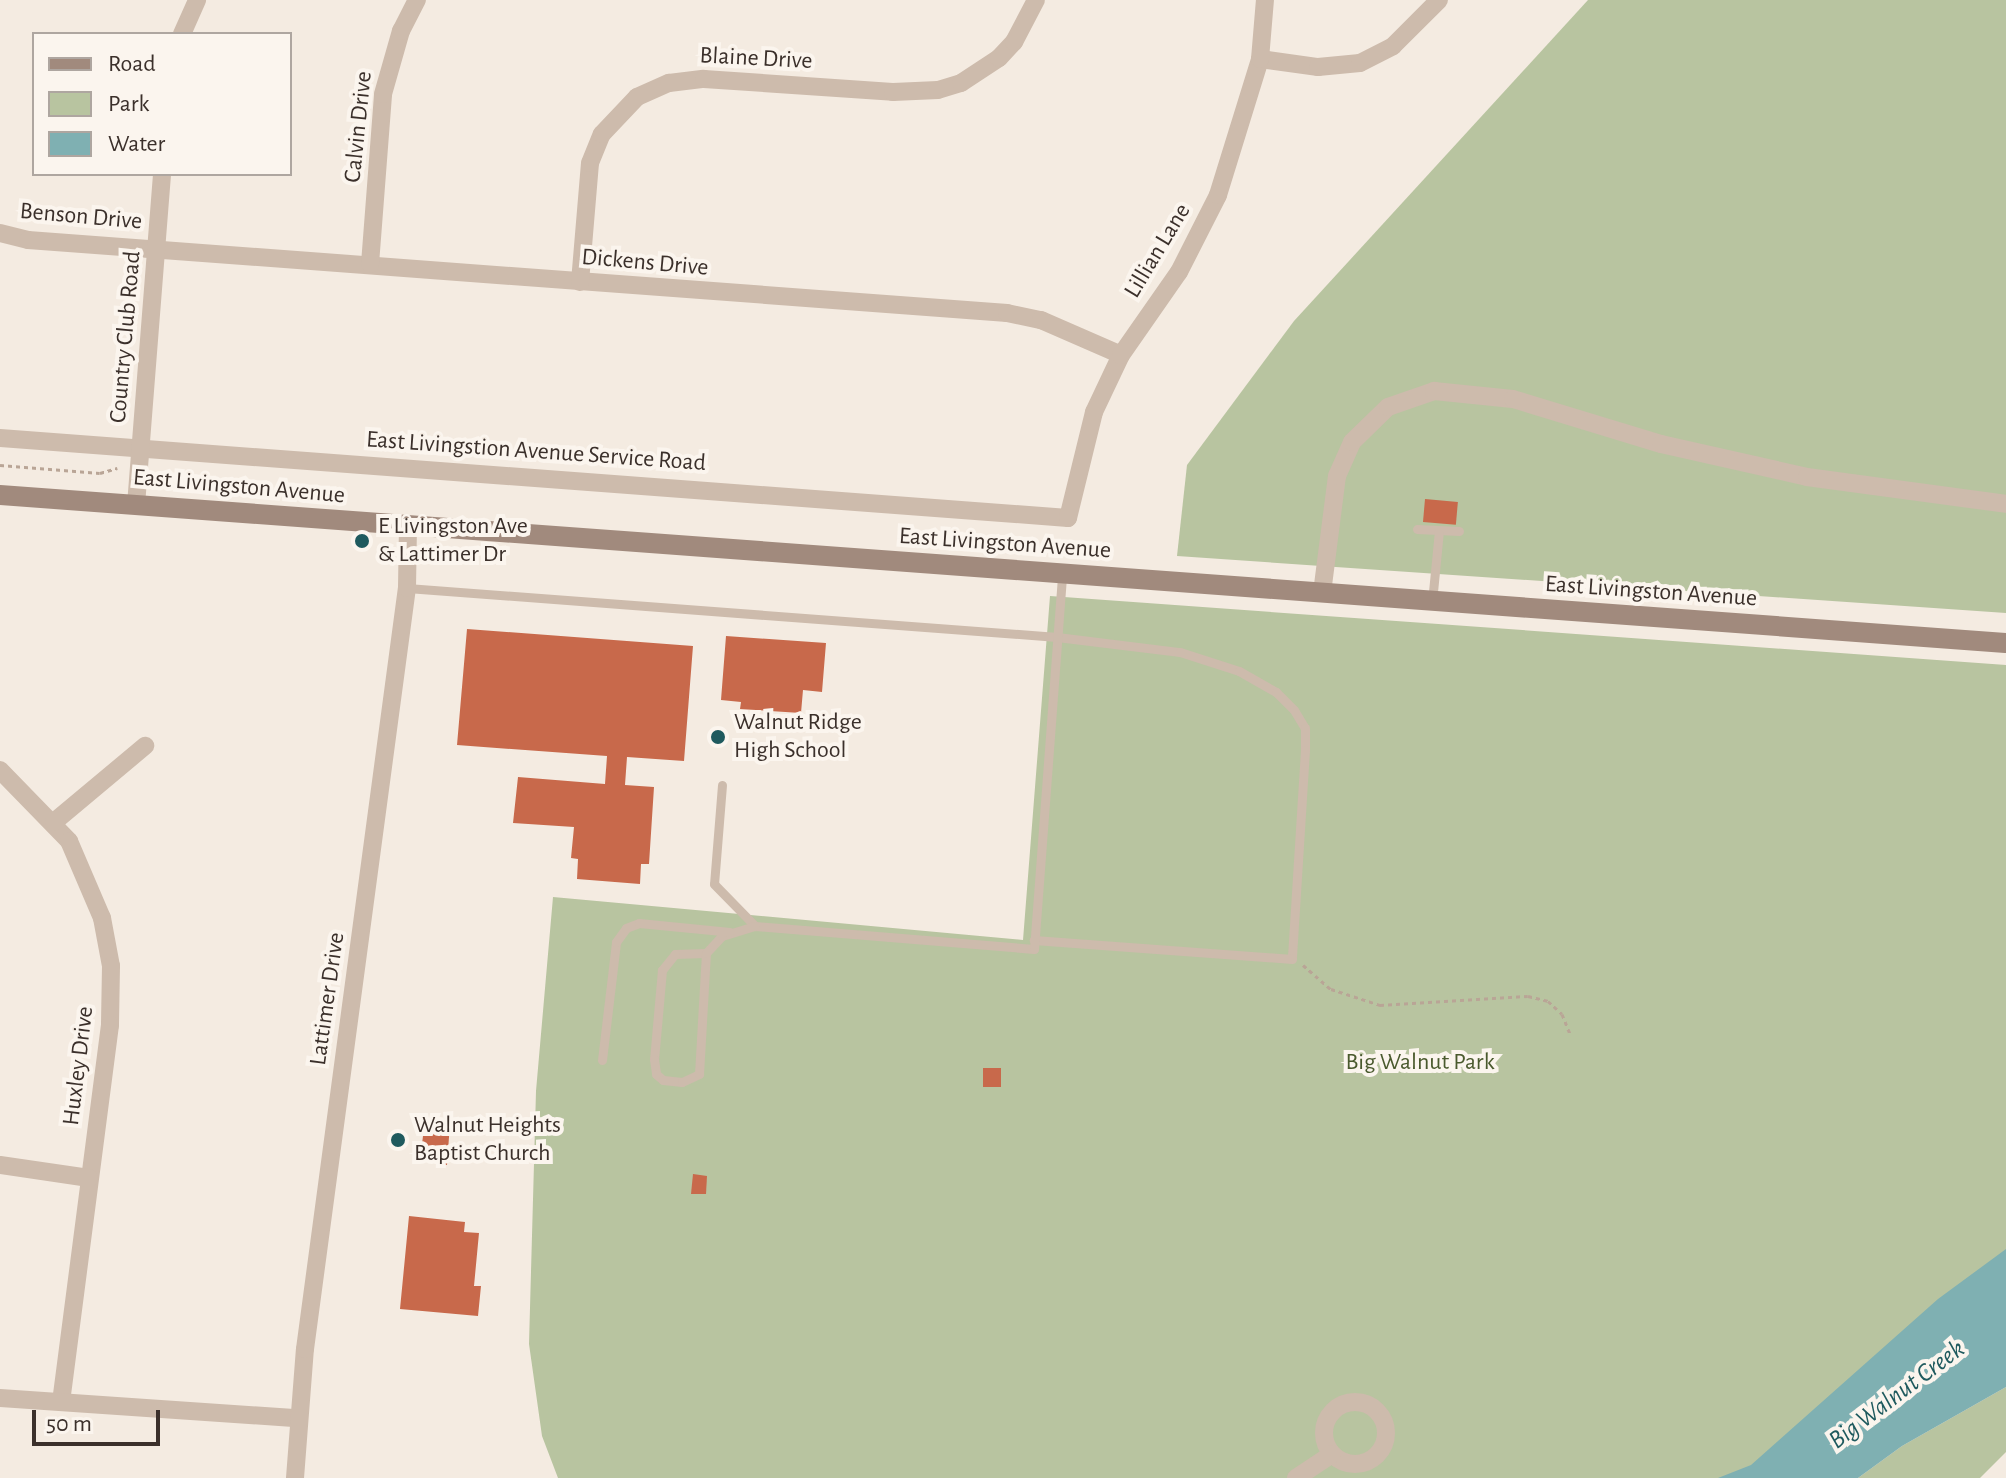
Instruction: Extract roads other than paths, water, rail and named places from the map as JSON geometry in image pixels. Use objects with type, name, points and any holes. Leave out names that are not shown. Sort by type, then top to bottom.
[{"type":"main road","name":"East Livingston Avenue","points":[[0,495],[2006,643]]},
{"type":"street","points":[[183,32],[197,0]]},
{"type":"street","name":"Calvin Drive","points":[[370,264],[388,68],[417,0]]},
{"type":"street","name":"Blaine Drive","points":[[580,282],[590,163],[607,127],[637,97],[669,83],[704,79],[893,92],[938,90],[961,83],[999,58],[1020,33],[1036,0]]},
{"type":"street","name":"Lillian Lane","points":[[1068,518],[1094,412],[1121,355],[1179,272],[1218,195],[1260,59],[1265,0]]},
{"type":"street","points":[[1260,59],[1318,67],[1360,63],[1393,46],[1439,0]]},
{"type":"street","name":"Country Club Road","points":[[136,505],[162,176]]},
{"type":"street","name":"Benson Drive","points":[[0,233],[28,240],[157,248]]},
{"type":"street","name":"Dickens Drive","points":[[157,248],[1007,313],[1056,326],[1121,355]]},
{"type":"street","points":[[1322,593],[1337,476],[1352,442],[1388,407],[1434,391],[1513,399],[1661,444],[1807,477],[2006,504]]},
{"type":"street","name":"East Livingstion Avenue Service Road","points":[[0,438],[1068,518]]},
{"type":"street","name":"Lattimer Drive","points":[[295,1478],[297,1418],[407,588],[408,527]]},
{"type":"street","points":[[54,822],[145,746]]},
{"type":"street","name":"Huxley Drive","points":[[0,770],[54,822],[88,879],[111,966],[110,1025],[61,1402]]},
{"type":"street","points":[[0,1165],[89,1178]]},
{"type":"street","points":[[0,1398],[297,1418]]},
{"type":"street","points":[[1296,1478],[1332,1454]]},
{"type":"lane","points":[[1417,529],[1459,531]]},
{"type":"lane","points":[[1432,602],[1439,530]]},
{"type":"lane","points":[[706,953],[675,954],[662,970],[654,1059],[656,1074],[663,1080],[682,1082],[699,1074],[706,953],[712,944],[734,932],[755,926],[1034,949],[1062,574]]},
{"type":"lane","points":[[407,588],[1057,637],[1180,652],[1239,671],[1276,692],[1294,710],[1305,728],[1305,750],[1292,959],[1034,940]]},
{"type":"lane","points":[[722,785],[714,884],[755,926]]},
{"type":"lane","points":[[602,1060],[616,942],[626,928],[639,923],[734,932]]},
{"type":"water","name":"Big Walnut Creek","points":[[2006,1249],[2006,1387],[1902,1446],[1858,1478],[1718,1478],[1751,1465],[1938,1299]]},
{"type":"place","name":"E Livingston Ave & Lattimer Dr","points":[[362,541]]},
{"type":"place","name":"Walnut Ridge High School","points":[[718,737]]},
{"type":"place","name":"Walnut Heights Baptist Church","points":[[398,1140]]},
{"type":"park label","name":"Big Walnut Park","points":[[1420,1063]]}]
